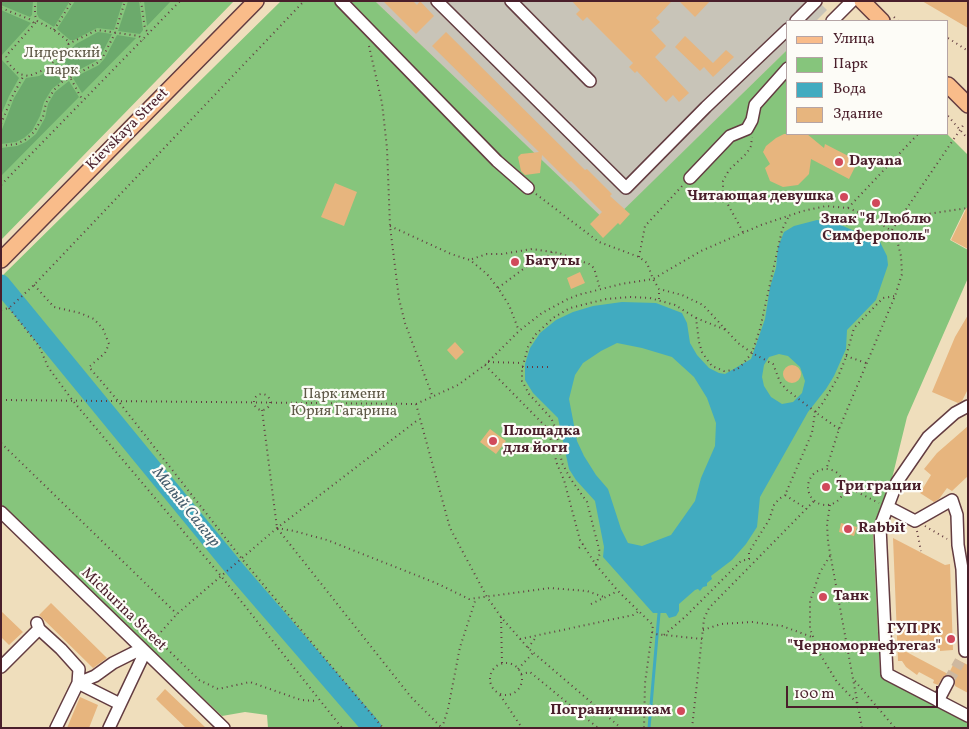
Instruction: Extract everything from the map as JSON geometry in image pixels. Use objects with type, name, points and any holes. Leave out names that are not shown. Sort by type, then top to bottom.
[{"type":"main road","name":"Kievskaya Street","points":[[6,255],[256,1]]},
{"type":"main road","points":[[862,1],[881,20]]},
{"type":"main road","points":[[949,86],[967,102]]},
{"type":"street","points":[[341,1],[497,161],[528,188]]},
{"type":"street","points":[[436,1],[626,188],[706,107],[786,32]]},
{"type":"street","points":[[511,1],[590,81]]},
{"type":"street","points":[[797,20],[816,1]]},
{"type":"street","points":[[833,20],[852,1]]},
{"type":"street","points":[[690,178],[730,136],[749,132],[755,105],[786,70]]},
{"type":"street","points":[[968,406],[955,413],[928,437],[897,482],[880,527],[887,674],[968,716]]},
{"type":"street","points":[[888,507],[915,521],[952,500],[962,513],[958,545],[962,569],[964,654]]},
{"type":"street","name":"Michurina Street","points":[[3,516],[224,728]]},
{"type":"street","points":[[4,660],[38,626],[79,669],[78,683],[56,728]]},
{"type":"street","points":[[78,683],[95,676],[113,662],[134,652],[145,652],[109,728]]},
{"type":"street","points":[[938,701],[948,682]]},
{"type":"street","points":[[78,683],[120,704]]},
{"type":"path","points":[[2,57],[6,56],[36,22],[35,1]]},
{"type":"path","points":[[54,30],[72,1]]},
{"type":"path","points":[[1,146],[16,144],[25,140],[34,132],[43,117],[46,103],[54,90],[70,78],[97,63],[103,57],[115,32],[126,1]]},
{"type":"path","points":[[142,1],[145,29],[149,33]]},
{"type":"path","points":[[1,185],[180,1]]},
{"type":"path","points":[[1,310],[9,308],[34,285],[304,1]]},
{"type":"path","points":[[1,8],[54,30],[68,41],[69,47],[46,69],[38,73],[20,74],[8,63],[6,56]]},
{"type":"path","points":[[364,24],[382,103],[387,148],[390,226],[398,299],[432,396]]},
{"type":"path","points":[[68,44],[94,31],[139,36],[143,40]]},
{"type":"path","points":[[949,39],[968,51]]},
{"type":"path","points":[[58,57],[84,101]]},
{"type":"path","points":[[1,124],[12,97],[24,75]]},
{"type":"path","points":[[949,117],[968,139]]},
{"type":"path","points":[[892,231],[964,124]]},
{"type":"path","points":[[743,233],[726,200],[723,191],[723,181],[728,170],[747,153],[751,146],[749,132]]},
{"type":"path","points":[[848,208],[917,135]]},
{"type":"path","points":[[639,257],[645,226],[690,178]]},
{"type":"path","points":[[528,188],[599,242],[639,257],[647,263],[653,280],[659,289],[659,300]]},
{"type":"path","points":[[1,400],[416,404],[458,385],[485,365],[519,331],[542,313],[568,299],[621,284],[653,280],[701,251],[743,233],[803,211],[826,206],[848,208],[866,215],[892,231],[897,240],[901,256],[902,274],[839,429],[826,470]]},
{"type":"path","points":[[900,218],[968,208]]},
{"type":"path","points":[[696,318],[702,352],[712,366],[724,371],[736,370],[741,366],[753,353],[782,230],[789,216]]},
{"type":"path","points":[[390,226],[451,254],[470,260],[487,274],[498,288],[509,305],[519,331]]},
{"type":"path","points":[[470,260],[490,253],[502,254],[532,249],[552,252],[589,264],[594,268],[600,290]]},
{"type":"path","points":[[498,288],[534,261],[546,258],[552,252]]},
{"type":"path","points":[[34,285],[54,307],[80,313],[94,319],[103,329],[110,344],[105,353],[89,367],[241,560],[383,728]]},
{"type":"path","points":[[659,289],[682,295],[703,306],[729,331],[738,343],[773,364],[780,382],[787,390],[839,429]]},
{"type":"path","points":[[664,635],[686,616],[741,561],[749,559],[749,552],[769,520],[774,505],[786,494],[812,433],[814,411],[822,404],[837,379],[854,328],[883,298],[894,296]]},
{"type":"path","points":[[596,565],[600,553],[588,502],[570,478],[562,463],[555,427],[551,418],[529,394],[522,381],[522,365],[528,347],[535,335],[553,318],[570,308],[606,299],[630,297],[659,300],[684,309],[696,318],[729,331]]},
{"type":"path","points":[[9,308],[39,346],[48,368],[73,401],[221,576],[342,728]]},
{"type":"path","points":[[846,356],[866,363]]},
{"type":"path","points":[[488,362],[552,367]]},
{"type":"path","points":[[485,365],[548,429],[580,540],[596,565],[618,591],[653,625],[645,683],[644,728]]},
{"type":"path","points":[[262,393],[268,396],[270,402],[267,408],[262,410],[257,409],[253,402],[255,397],[262,393]]},
{"type":"path","points":[[416,404],[450,528],[487,597],[501,617],[533,653],[621,728]]},
{"type":"path","points":[[262,410],[277,528],[411,697],[442,728],[448,709],[460,647],[476,598]]},
{"type":"path","points":[[145,652],[177,614],[277,528],[419,419]]},
{"type":"path","points":[[1,443],[177,614]]},
{"type":"path","points":[[826,470],[836,473],[842,480],[843,485],[842,495],[835,503],[830,505],[814,501],[808,490],[811,478],[815,474],[826,470]]},
{"type":"path","points":[[843,485],[888,507]]},
{"type":"path","points":[[786,494],[807,509]]},
{"type":"path","points":[[692,728],[704,619],[709,608],[814,501]]},
{"type":"path","points":[[830,505],[827,524],[830,555],[862,728]]},
{"type":"path","points":[[915,521],[958,545]]},
{"type":"path","points":[[915,521],[921,551]]},
{"type":"path","points":[[277,528],[327,540],[436,583],[469,599],[550,588],[587,591],[604,597]]},
{"type":"path","points":[[579,548],[583,544]]},
{"type":"path","points":[[830,555],[820,572],[810,601],[810,629],[820,654],[837,682],[858,704]]},
{"type":"path","points":[[591,604],[618,591]]},
{"type":"path","points":[[520,639],[633,615],[639,611]]},
{"type":"path","points":[[501,617],[502,664]]},
{"type":"path","points":[[703,630],[721,624],[752,622],[782,626],[813,638]]},
{"type":"path","points":[[652,632],[655,634],[702,639]]},
{"type":"path","points":[[528,648],[537,636]]},
{"type":"path","points":[[156,638],[200,680],[218,689],[250,682],[301,700],[319,701]]},
{"type":"path","points":[[518,669],[533,653]]},
{"type":"path","points":[[499,693],[505,695],[516,691],[520,686],[521,674],[514,665],[502,664],[497,667],[491,677],[491,684],[522,728]]},
{"type":"path","points":[[521,674],[530,672],[598,728]]},
{"type":"path","points":[[853,680],[895,728]]},
{"type":"path","points":[[688,714],[693,714]]},
{"type":"shaded area","points":[[375,1],[818,1],[827,10],[817,20],[786,20],[786,51],[609,225]]},
{"type":"green space","name":"Лидерский парк","points":[[1,1],[234,1],[1,240]]},
{"type":"green space","points":[[1,1],[33,1],[32,15],[30,17],[1,5]]},
{"type":"green space","points":[[37,1],[70,1],[54,27],[39,18],[37,14]]},
{"type":"green space","points":[[75,1],[123,1],[114,30],[97,28],[74,40],[70,40],[57,29]]},
{"type":"green space","points":[[128,1],[139,1],[143,30],[140,34],[118,31]]},
{"type":"green space","points":[[144,1],[171,1],[147,26]]},
{"type":"green space","name":"Парк имени Юрия Гагарина","points":[[281,1],[375,1],[609,224],[786,51],[786,135],[948,135],[968,155],[968,208],[965,209],[950,240],[968,250],[968,278],[907,417],[886,503],[873,534],[880,673],[968,721],[968,728],[268,728],[267,715],[245,712],[222,716],[136,637],[1,504],[1,277]]},
{"type":"green space","points":[[1,10],[31,23],[1,56]]},
{"type":"green space","points":[[98,32],[112,34],[101,55],[96,61],[71,74],[62,58],[76,44]]},
{"type":"green space","points":[[117,35],[136,38],[82,93],[73,78],[99,65],[105,58]]},
{"type":"green space","points":[[1,59],[19,78],[1,115]]},
{"type":"green space","points":[[58,62],[67,77],[52,89],[44,102],[40,116],[32,131],[16,142],[1,144],[1,132],[14,98],[26,78],[39,76]]},
{"type":"green space","points":[[69,81],[79,97],[1,176],[1,148],[17,146],[36,134],[45,118],[48,104],[55,92]]},
{"type":"water","points":[[817,220],[836,223],[880,242],[887,256],[888,265],[876,300],[847,330],[846,349],[834,376],[808,412],[760,497],[757,527],[746,544],[732,560],[711,576],[712,579],[707,583],[707,586],[703,587],[700,591],[698,589],[695,590],[679,604],[679,611],[676,616],[669,618],[666,613],[653,613],[603,557],[604,547],[595,501],[576,480],[569,469],[558,418],[533,393],[525,380],[525,364],[530,348],[540,333],[556,320],[573,312],[593,306],[622,302],[656,303],[682,313],[687,323],[690,343],[697,355],[709,368],[725,374],[751,359],[765,319],[770,287],[776,268],[778,247],[784,232],[794,226]],"holes":[[[617,343],[672,357],[694,377],[707,398],[716,423],[715,446],[701,478],[695,501],[671,535],[642,546],[628,543],[621,529],[608,489],[584,456],[577,441],[569,399],[575,375],[583,363]],[[779,354],[788,356],[800,367],[805,381],[802,393],[793,402],[782,404],[771,397],[764,386],[762,377],[764,365],[769,357]]]},
{"type":"building","points":[[383,1],[413,1],[417,5],[420,1],[434,16],[416,34]]},
{"type":"building","points":[[572,1],[672,1],[656,18],[660,22],[651,30],[666,46],[655,57],[689,93],[679,102],[673,95],[666,102],[637,71],[635,73],[629,67],[633,63],[587,17],[583,21],[576,14],[580,10]]},
{"type":"building","points":[[679,1],[710,1],[695,17]]},
{"type":"building","points":[[922,1],[968,1],[968,28]]},
{"type":"building","points":[[446,32],[585,170],[587,169],[612,194],[610,196],[630,214],[620,225],[618,223],[603,238],[590,224],[602,212],[542,155],[540,173],[525,175],[521,171],[518,157],[521,154],[539,152],[432,46]]},
{"type":"building","points":[[685,36],[713,63],[726,50],[734,57],[713,77],[704,67],[700,71],[675,47]]},
{"type":"building","points":[[784,134],[808,135],[824,148],[825,144],[858,161],[849,179],[811,159],[809,174],[798,185],[783,187],[770,181],[765,168],[770,164],[763,152],[766,146]]},
{"type":"building","points":[[335,183],[357,192],[344,226],[321,217]]},
{"type":"building","points":[[968,205],[968,249],[951,240]]},
{"type":"building","points":[[580,272],[585,283],[571,289],[567,278]]},
{"type":"building","points":[[968,315],[968,389],[962,401],[958,403],[932,392],[955,337]]},
{"type":"building","points":[[455,342],[464,352],[456,360],[447,350]]},
{"type":"building","points":[[792,365],[798,368],[801,374],[798,380],[792,383],[786,380],[783,374],[786,368]]},
{"type":"building","points":[[968,426],[968,476],[952,491],[947,488],[939,499],[934,502],[920,493],[931,475],[924,469],[937,453]]},
{"type":"building","name":"Площадка для йоги","points":[[490,429],[506,441],[496,454],[480,442]]},
{"type":"building","name":"Rabbit","points":[[841,523],[857,527],[854,536],[839,532]]},
{"type":"building","points":[[893,538],[945,565],[950,564],[953,650],[940,651],[940,648],[899,648],[948,674],[942,678],[938,685],[933,683],[934,680],[919,672],[917,675],[906,667],[902,661],[898,661]]},
{"type":"building","points":[[51,603],[107,658],[93,668],[39,615]]},
{"type":"building","points":[[1,611],[23,632],[9,645],[1,637]]},
{"type":"building","points":[[956,659],[968,665],[968,693],[955,686],[955,678],[948,675]]},
{"type":"building","points":[[165,689],[206,728],[186,728],[156,699]]},
{"type":"building","points":[[80,697],[98,705],[89,728],[67,728]]},
{"type":"waterway","name":"Малый Салгир","points":[[1,284],[239,574],[372,728]]},
{"type":"waterway","points":[[649,728],[659,613]]},
{"type":"tunnel","points":[[948,682],[960,661]]},
{"type":"place","name":"Dayana","points":[[839,162]]},
{"type":"place","name":"Читающая девушка","points":[[844,197]]},
{"type":"place","name":"Знак \"Я Люблю Симферополь\"","points":[[876,203]]},
{"type":"place","name":"Батуты","points":[[515,262]]},
{"type":"place","name":"Площадка для йоги","points":[[493,441]]},
{"type":"place","name":"Три грации","points":[[826,487]]},
{"type":"place","name":"Rabbit","points":[[848,529]]},
{"type":"place","name":"Танк","points":[[823,597]]},
{"type":"place","name":"ГУП РК \"Черноморнефтегаз\"","points":[[951,639]]},
{"type":"place","name":"Пограничникам","points":[[681,711]]}]
